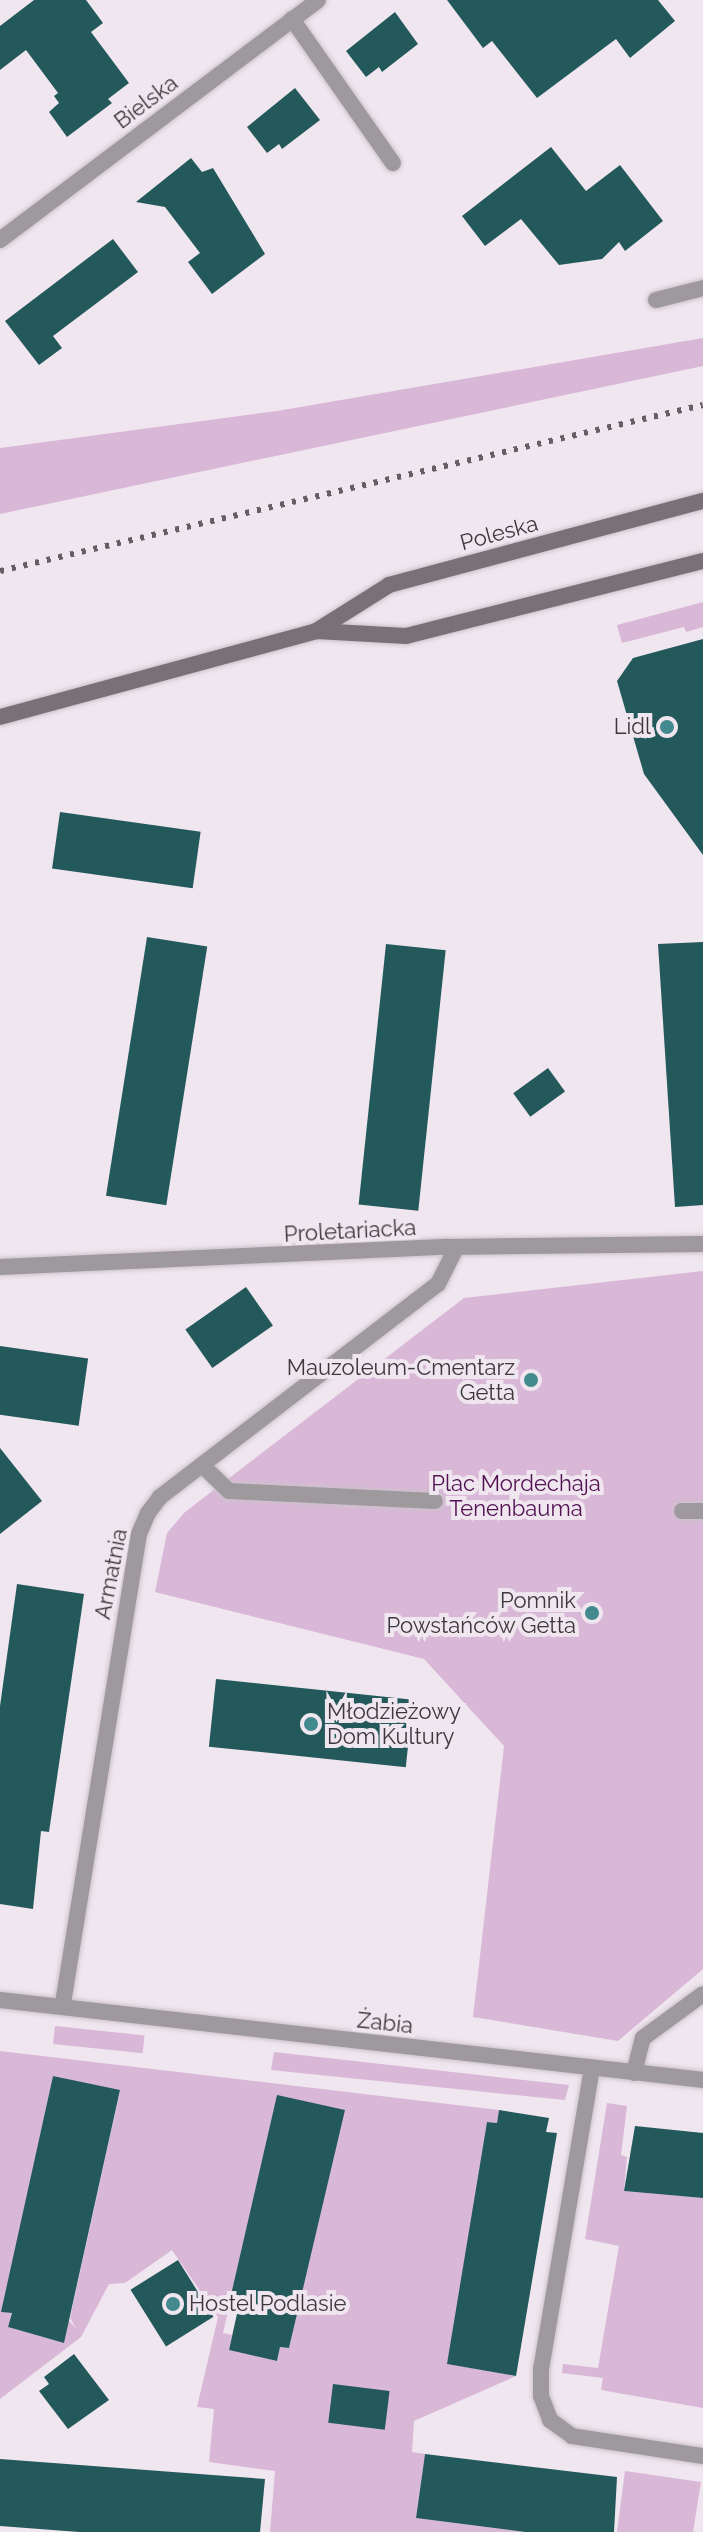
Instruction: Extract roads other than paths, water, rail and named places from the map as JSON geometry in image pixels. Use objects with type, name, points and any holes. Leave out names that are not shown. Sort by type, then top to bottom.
[{"type":"main road","name":"Poleska","points":[[0,717],[316,631],[389,585],[703,501]]},
{"type":"main road","name":"Poleska","points":[[316,631],[406,636],[703,561]]},
{"type":"street","name":"Bielska","points":[[0,240],[318,0]]},
{"type":"street","points":[[292,19],[393,163]]},
{"type":"street","points":[[656,300],[703,288]]},
{"type":"street","name":"Proletariacka","points":[[0,1267],[456,1248],[703,1244]]},
{"type":"street","name":"Armatnia","points":[[63,2003],[139,1534],[160,1497],[438,1284],[456,1248]]},
{"type":"street","points":[[203,1466],[229,1491],[435,1501]]},
{"type":"street","points":[[682,1511],[703,1511]]},
{"type":"street","points":[[634,2073],[643,2038],[703,1994]]},
{"type":"street","name":"Żabia","points":[[0,2000],[63,2003],[278,2034],[703,2080]]},
{"type":"street","points":[[592,2068],[541,2369],[541,2396],[550,2420],[572,2436],[703,2456]]},
{"type":"railway","points":[[0,571],[703,405]]},
{"type":"place","name":"Lidl","points":[[667,727]]},
{"type":"place","name":"Mauzoleum-Cmentarz Getta","points":[[531,1380]]},
{"type":"place","name":"Pomnik Powstańców Getta","points":[[592,1613]]},
{"type":"place","name":"Młodzieżowy Dom Kultury","points":[[311,1724]]},
{"type":"place","name":"Hostel Podlasie","points":[[173,2304]]},
{"type":"park label","name":"Plac Mordechaja Tenenbauma","points":[[516,1496]]}]
